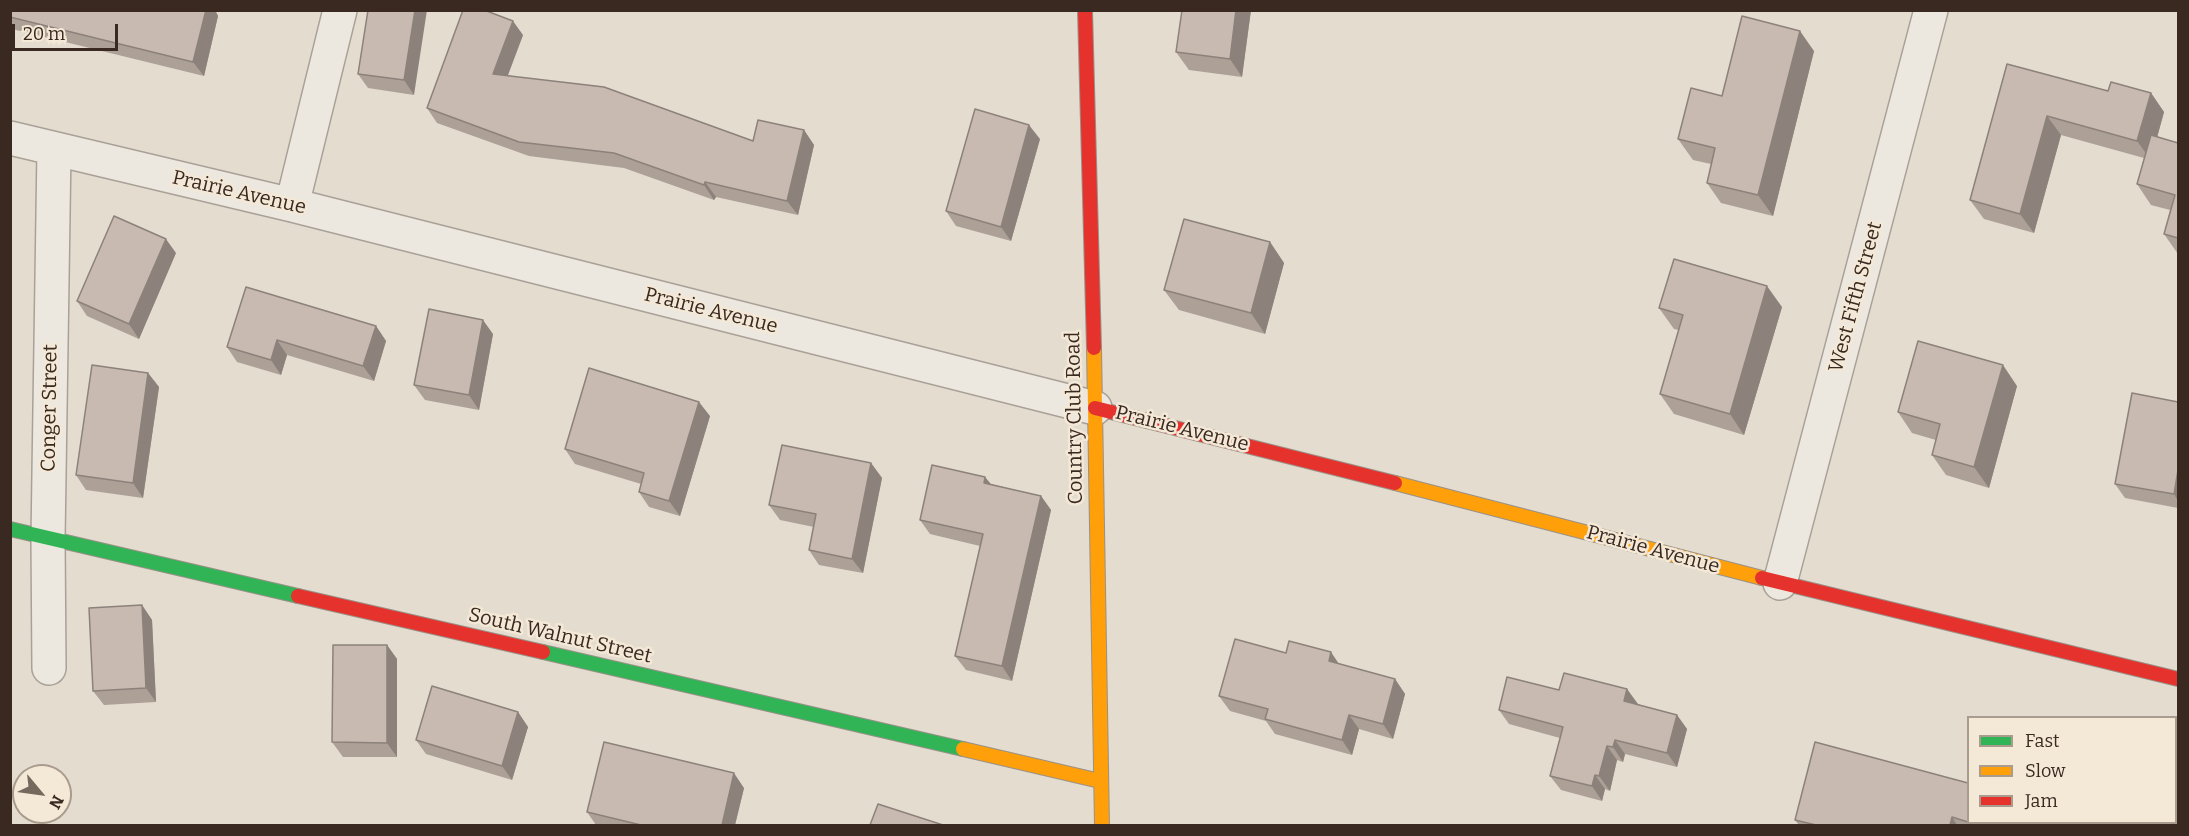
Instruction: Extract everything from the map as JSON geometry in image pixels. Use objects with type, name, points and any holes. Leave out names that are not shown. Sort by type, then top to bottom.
[{"type":"street","points":[[292,205],[340,10]]},
{"type":"street","name":"Country Club Road","points":[[1084,10],[1095,408],[1102,825]]},
{"type":"street","name":"West Fifth Street","points":[[1780,584],[1931,10]]},
{"type":"street","name":"Prairie Avenue","points":[[10,138],[292,205],[1479,504],[1780,584],[2178,679]]},
{"type":"street","name":"Conger Street","points":[[49,668],[48,538],[54,149]]},
{"type":"street","name":"South Walnut Street","points":[[10,529],[1100,781]]},
{"type":"building","points":[[10,10],[206,10],[193,62],[10,17]]},
{"type":"building","points":[[368,10],[415,10],[404,80],[358,74]]},
{"type":"building","points":[[463,10],[484,10],[513,21],[493,74],[604,87],[753,141],[758,120],[804,130],[787,201],[705,182],[704,185],[614,153],[519,142],[427,108]]},
{"type":"building","points":[[1182,10],[1236,10],[1230,59],[1176,52]]},
{"type":"building","points":[[1742,16],[1800,31],[1758,195],[1707,183],[1715,148],[1678,139],[1691,88],[1722,96]]},
{"type":"building","points":[[2007,64],[2108,91],[2111,82],[2151,93],[2137,141],[2047,116],[2020,214],[1970,200]]},
{"type":"building","points":[[975,109],[1029,125],[1001,227],[946,211]]},
{"type":"building","points":[[2151,135],[2178,143],[2178,238],[2164,234],[2175,195],[2137,184]]},
{"type":"building","points":[[114,216],[166,239],[129,324],[77,301]]},
{"type":"building","points":[[1184,219],[1270,242],[1251,313],[1164,290]]},
{"type":"building","points":[[1674,259],[1767,286],[1730,414],[1660,394],[1683,315],[1659,308]]},
{"type":"building","points":[[246,287],[376,326],[363,366],[277,340],[271,360],[227,347]]},
{"type":"building","points":[[429,309],[483,320],[469,395],[414,385]]},
{"type":"building","points":[[1918,341],[2003,365],[1974,467],[1932,455],[1940,424],[1898,412]]},
{"type":"building","points":[[92,365],[148,373],[133,483],[76,475]]},
{"type":"building","points":[[589,368],[699,402],[669,501],[639,492],[644,473],[565,449]]},
{"type":"building","points":[[2132,393],[2178,402],[2178,470],[2174,494],[2115,484]]},
{"type":"building","points":[[782,445],[871,463],[852,559],[809,550],[816,514],[769,505]]},
{"type":"building","points":[[932,465],[985,477],[984,483],[1041,496],[1002,666],[955,656],[983,534],[920,520]]},
{"type":"building","points":[[142,605],[146,688],[93,691],[89,608]]},
{"type":"building","points":[[1235,639],[1286,653],[1289,641],[1331,652],[1329,661],[1395,679],[1383,724],[1349,715],[1342,740],[1265,719],[1268,709],[1219,696]]},
{"type":"building","points":[[333,645],[387,645],[387,743],[332,742]]},
{"type":"building","points":[[1564,673],[1627,689],[1624,701],[1677,715],[1667,753],[1615,740],[1613,747],[1607,746],[1599,776],[1595,775],[1592,786],[1550,776],[1563,727],[1499,710],[1507,677],[1559,690]]},
{"type":"building","points":[[432,686],[518,712],[502,766],[416,740]]},
{"type":"building","points":[[604,742],[734,773],[722,825],[641,825],[587,812]]},
{"type":"building","points":[[1815,742],[1967,783],[1967,822],[1952,817],[1950,825],[1816,825],[1795,820]]},
{"type":"building","points":[[878,804],[943,825],[870,825]]},
{"type":"building","points":[[1980,824],[2093,824],[2093,825]]},
{"type":"traffic: fast","points":[[10,529],[298,596]]},
{"type":"traffic: fast","points":[[543,652],[963,749]]},
{"type":"traffic: slow","points":[[1094,348],[1102,826]]},
{"type":"traffic: slow","points":[[1395,483],[1762,578]]},
{"type":"traffic: slow","points":[[963,749],[1100,781]]},
{"type":"traffic: jam","points":[[1085,10],[1094,348]]},
{"type":"traffic: jam","points":[[1095,408],[1395,483]]},
{"type":"traffic: jam","points":[[1762,578],[2178,679]]},
{"type":"traffic: jam","points":[[298,596],[543,652]]}]
